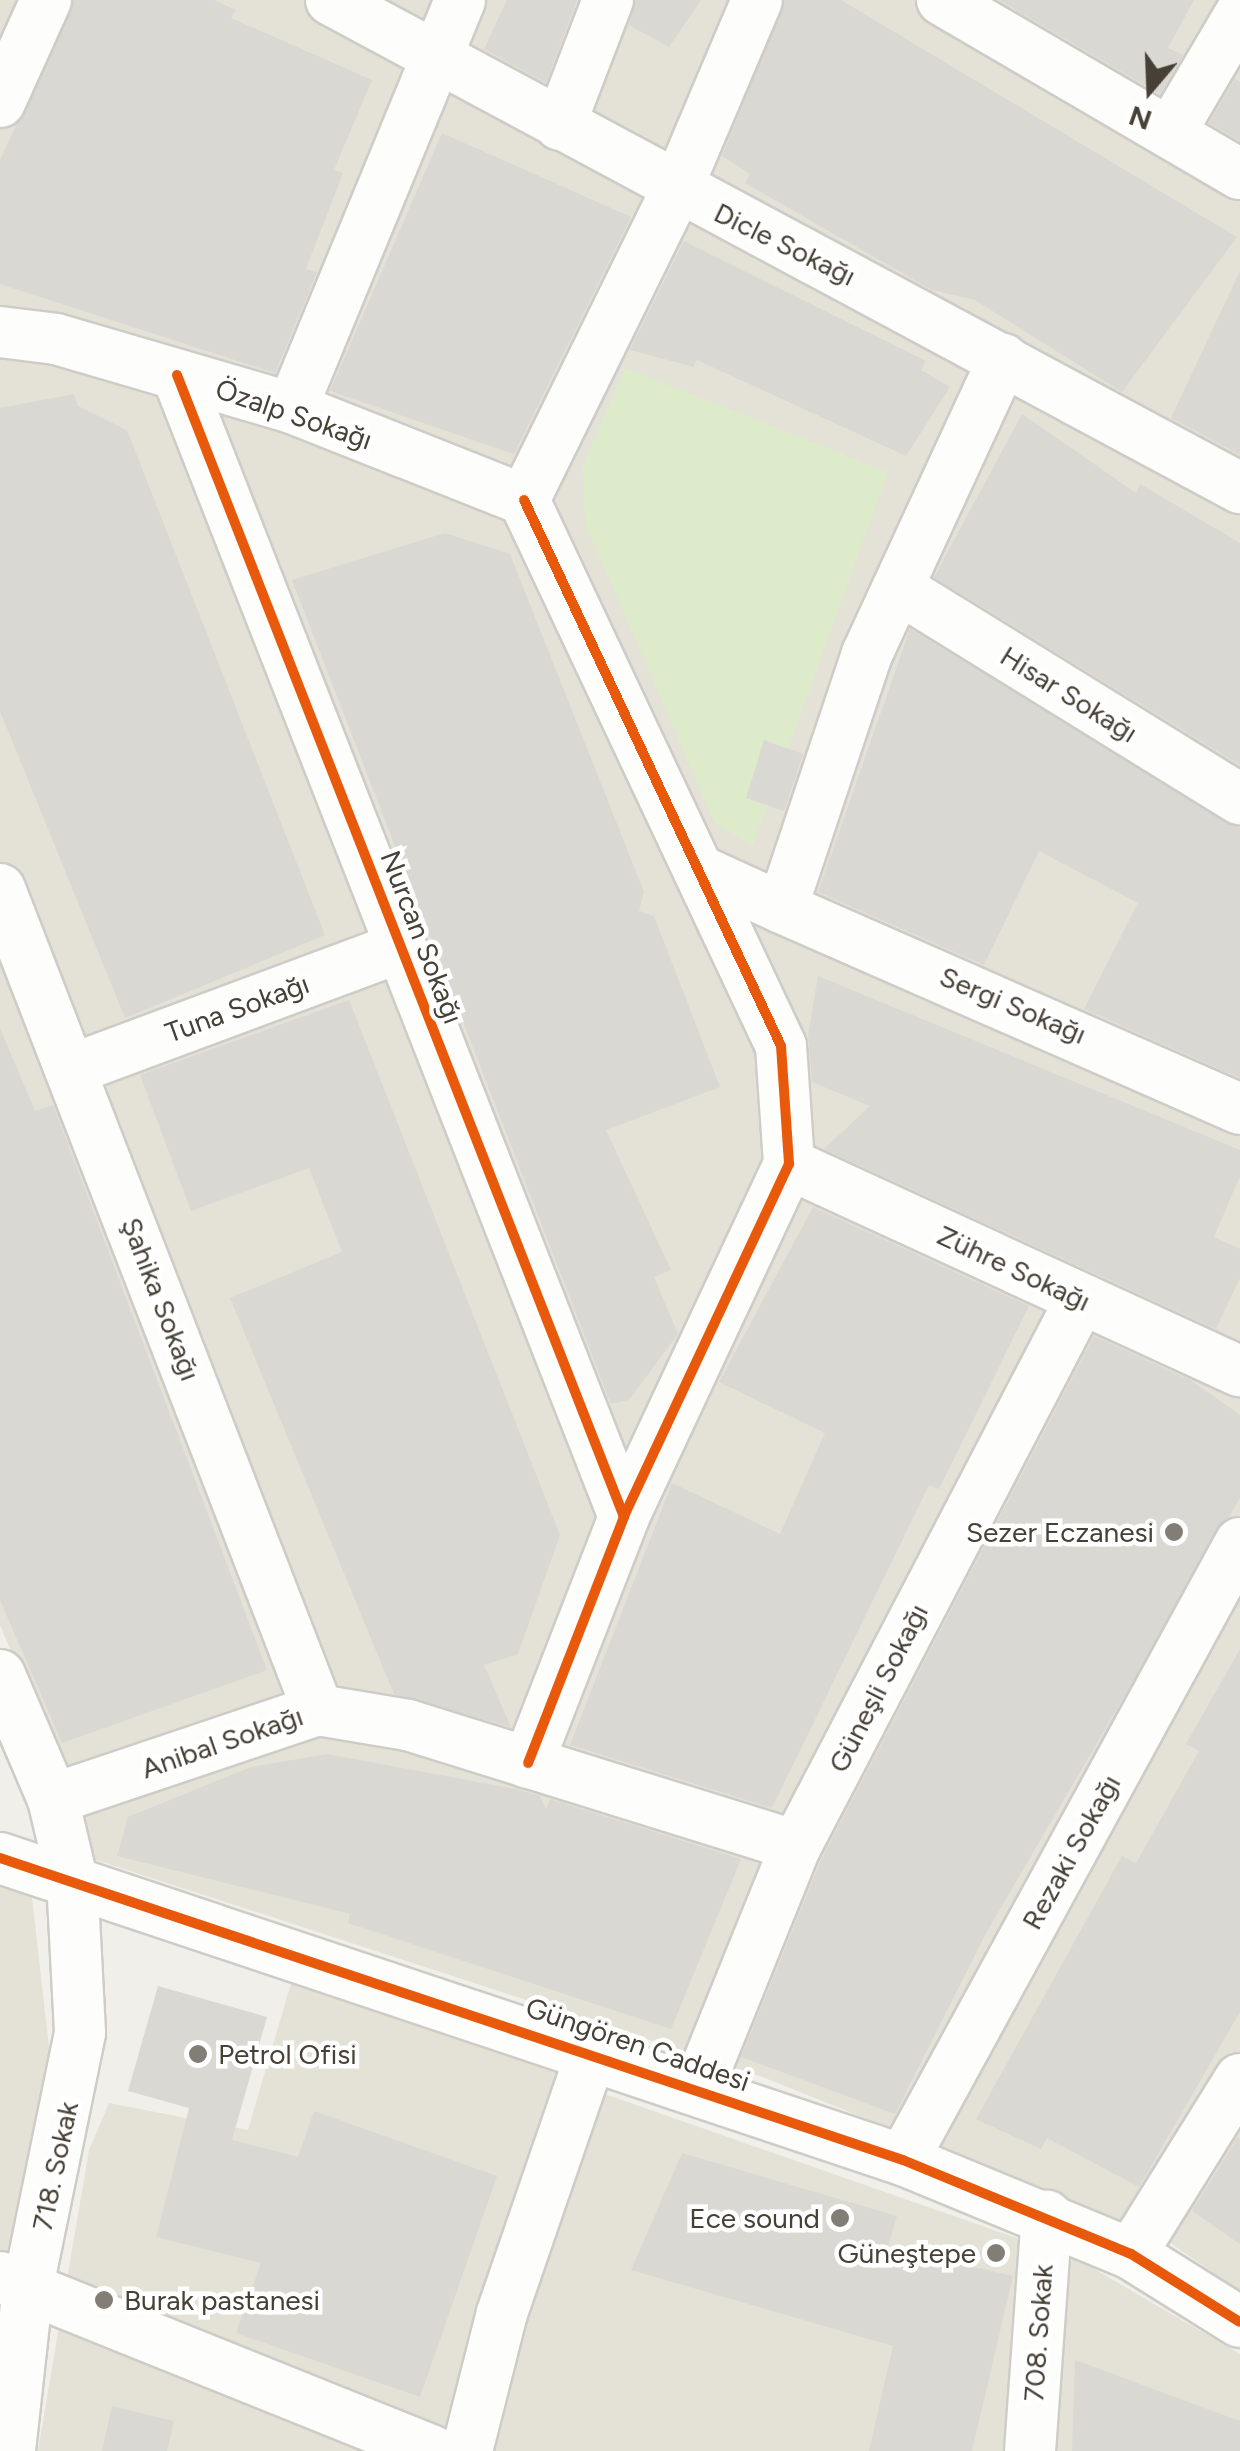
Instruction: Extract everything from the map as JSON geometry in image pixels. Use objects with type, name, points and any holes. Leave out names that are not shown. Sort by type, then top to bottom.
[{"type":"street","points":[[0,102],[46,0]]},
{"type":"street","name":"Dicle Sokağı","points":[[331,0],[676,191],[1004,358],[1240,488]]},
{"type":"street","points":[[292,408],[460,0]]},
{"type":"street","points":[[560,124],[608,0]]},
{"type":"street","points":[[528,1762],[624,1516],[789,1164],[781,1046],[524,500],[676,191],[757,0]]},
{"type":"street","points":[[942,0],[1240,174]]},
{"type":"street","points":[[1170,133],[1240,14]]},
{"type":"street","name":"Özalp Sokağı","points":[[0,332],[292,408],[524,500]]},
{"type":"street","points":[[782,908],[898,588],[1004,358]]},
{"type":"street","name":"Nurcan Sokağı","points":[[177,375],[624,1516]]},
{"type":"street","name":"Hisar Sokağı","points":[[898,588],[1240,799]]},
{"type":"street","name":"Sergi Sokağı","points":[[701,871],[1240,1109]]},
{"type":"street","name":"Şahika Sokağı","points":[[0,889],[73,1069],[318,1710]]},
{"type":"street","name":"Tuna Sokağı","points":[[73,1069],[401,947]]},
{"type":"street","name":"Zühre Sokağı","points":[[789,1164],[1240,1371]]},
{"type":"street","name":"Güneşli Sokağı","points":[[698,2088],[796,1846],[1080,1298]]},
{"type":"street","name":"Rezaki Sokağı","points":[[903,2160],[1240,1543]]},
{"type":"street","name":"718. Sokak","points":[[0,1675],[52,1799],[72,1879],[80,2033],[14,2282],[10,2451]]},
{"type":"street","name":"Anibal Sokağı","points":[[52,1799],[318,1710],[408,1725],[796,1846]]},
{"type":"street","name":"Güngören Caddesi","points":[[0,1858],[698,2088],[903,2160],[1046,2216],[1138,2240],[1240,2322]]},
{"type":"street","points":[[467,2451],[502,2314],[592,2052]]},
{"type":"street","points":[[1138,2240],[1240,2079]]},
{"type":"street","name":"708. Sokak","points":[[1030,2451],[1046,2216]]},
{"type":"street","points":[[14,2282],[433,2451]]},
{"type":"shaded area","points":[[0,0],[1240,0],[1240,2291],[1163,2238],[760,2076],[81,1855],[66,1782],[0,1625]]},
{"type":"shaded area","points":[[0,1881],[32,1898],[52,2073],[0,2279]]},
{"type":"shaded area","points":[[292,1980],[559,2074],[444,2432],[489,2446],[599,2092],[1034,2244],[1013,2451],[38,2451],[89,2150],[109,2103],[248,2130]]},
{"type":"shaded area","points":[[1072,2256],[1240,2354],[1240,2451],[1050,2451]]},
{"type":"green space","points":[[625,368],[888,472],[753,846],[715,824],[585,523],[583,465]]},
{"type":"building","points":[[74,0],[214,0],[236,10],[231,18],[372,80],[334,170],[343,173],[306,269],[317,272],[275,373],[0,284],[0,160]]},
{"type":"building","points":[[507,0],[577,0],[546,83],[484,49]]},
{"type":"building","points":[[636,0],[701,0],[669,47],[629,25]]},
{"type":"building","points":[[785,0],[841,0],[1237,237],[1122,392],[975,300],[932,290],[745,183],[750,174],[722,156]]},
{"type":"building","points":[[999,0],[1194,0],[1168,48],[1183,55],[1160,94]]},
{"type":"building","points":[[1235,79],[1240,82],[1240,141],[1209,123]]},
{"type":"building","points":[[442,133],[631,217],[514,454],[330,391]]},
{"type":"building","points":[[684,241],[926,361],[921,370],[950,387],[906,456],[697,360],[694,367],[630,350]]},
{"type":"building","points":[[1240,271],[1240,455],[1171,418]]},
{"type":"building","points":[[74,394],[78,406],[127,430],[325,935],[125,1018],[0,711],[0,408]]},
{"type":"building","points":[[1022,414],[1136,493],[1140,484],[1240,543],[1240,765],[934,577]]},
{"type":"building","points":[[445,533],[510,554],[644,892],[639,911],[654,916],[720,1087],[606,1130],[671,1270],[654,1277],[678,1334],[629,1400],[611,1404],[292,580]]},
{"type":"building","points":[[910,629],[1240,828],[1240,1078],[1084,1009],[1138,903],[1039,851],[984,965],[818,892]]},
{"type":"building","points":[[764,740],[803,754],[784,811],[746,798]]},
{"type":"building","points":[[818,976],[1240,1150],[1240,1176],[1214,1237],[1240,1249],[1240,1278],[1216,1329],[824,1149],[870,1106],[812,1082],[808,1036]]},
{"type":"building","points":[[349,1000],[560,1535],[518,1654],[484,1665],[511,1727],[394,1694],[230,1298],[342,1252],[309,1168],[191,1211],[140,1075]]},
{"type":"building","points":[[0,1028],[35,1111],[53,1105],[267,1670],[62,1743],[0,1600]]},
{"type":"building","points":[[813,1207],[1029,1306],[939,1489],[929,1485],[772,1808],[570,1745],[672,1483],[780,1534],[825,1433],[719,1382]]},
{"type":"building","points":[[1094,1336],[1192,1381],[1240,1415],[1240,1498],[985,1935],[895,2114],[741,2057],[822,1858]]},
{"type":"building","points":[[1240,1649],[1240,2012],[1139,2187],[1047,2138],[1041,2149],[976,2119],[1122,1856],[1136,1863],[1199,1751],[1186,1744]]},
{"type":"building","points":[[327,1754],[516,1789],[540,1796],[546,1809],[550,1799],[741,1859],[671,2029],[348,1923],[350,1914],[117,1856],[128,1817],[251,1767]]},
{"type":"building","points":[[158,1986],[267,2017],[232,2140],[298,2157],[314,2111],[497,2176],[420,2397],[236,2333],[261,2263],[156,2237],[189,2108],[128,2091]]},
{"type":"building","points":[[1240,2139],[1240,2244],[1192,2211]]},
{"type":"building","points":[[682,2153],[897,2216],[888,2247],[1013,2276],[972,2451],[869,2451],[893,2346],[631,2270]]},
{"type":"building","points":[[1075,2360],[1240,2421],[1240,2451],[1072,2451]]},
{"type":"building","points":[[112,2406],[174,2421],[167,2451],[102,2451]]},
{"type":"cycle path","points":[[177,375],[624,1517]]},
{"type":"cycle path","points":[[524,500],[781,1046],[789,1164],[624,1517],[528,1763]]},
{"type":"cycle path","points":[[0,1858],[903,2160],[1131,2254],[1240,2322]]},
{"type":"place","name":"Sezer Eczanesi","points":[[1174,1532]]},
{"type":"place","name":"Petrol Ofisi","points":[[198,2054]]},
{"type":"place","name":"Ece sound","points":[[840,2218]]},
{"type":"place","name":"Güneştepe","points":[[996,2253]]},
{"type":"place","name":"Burak pastanesi","points":[[104,2300]]}]
